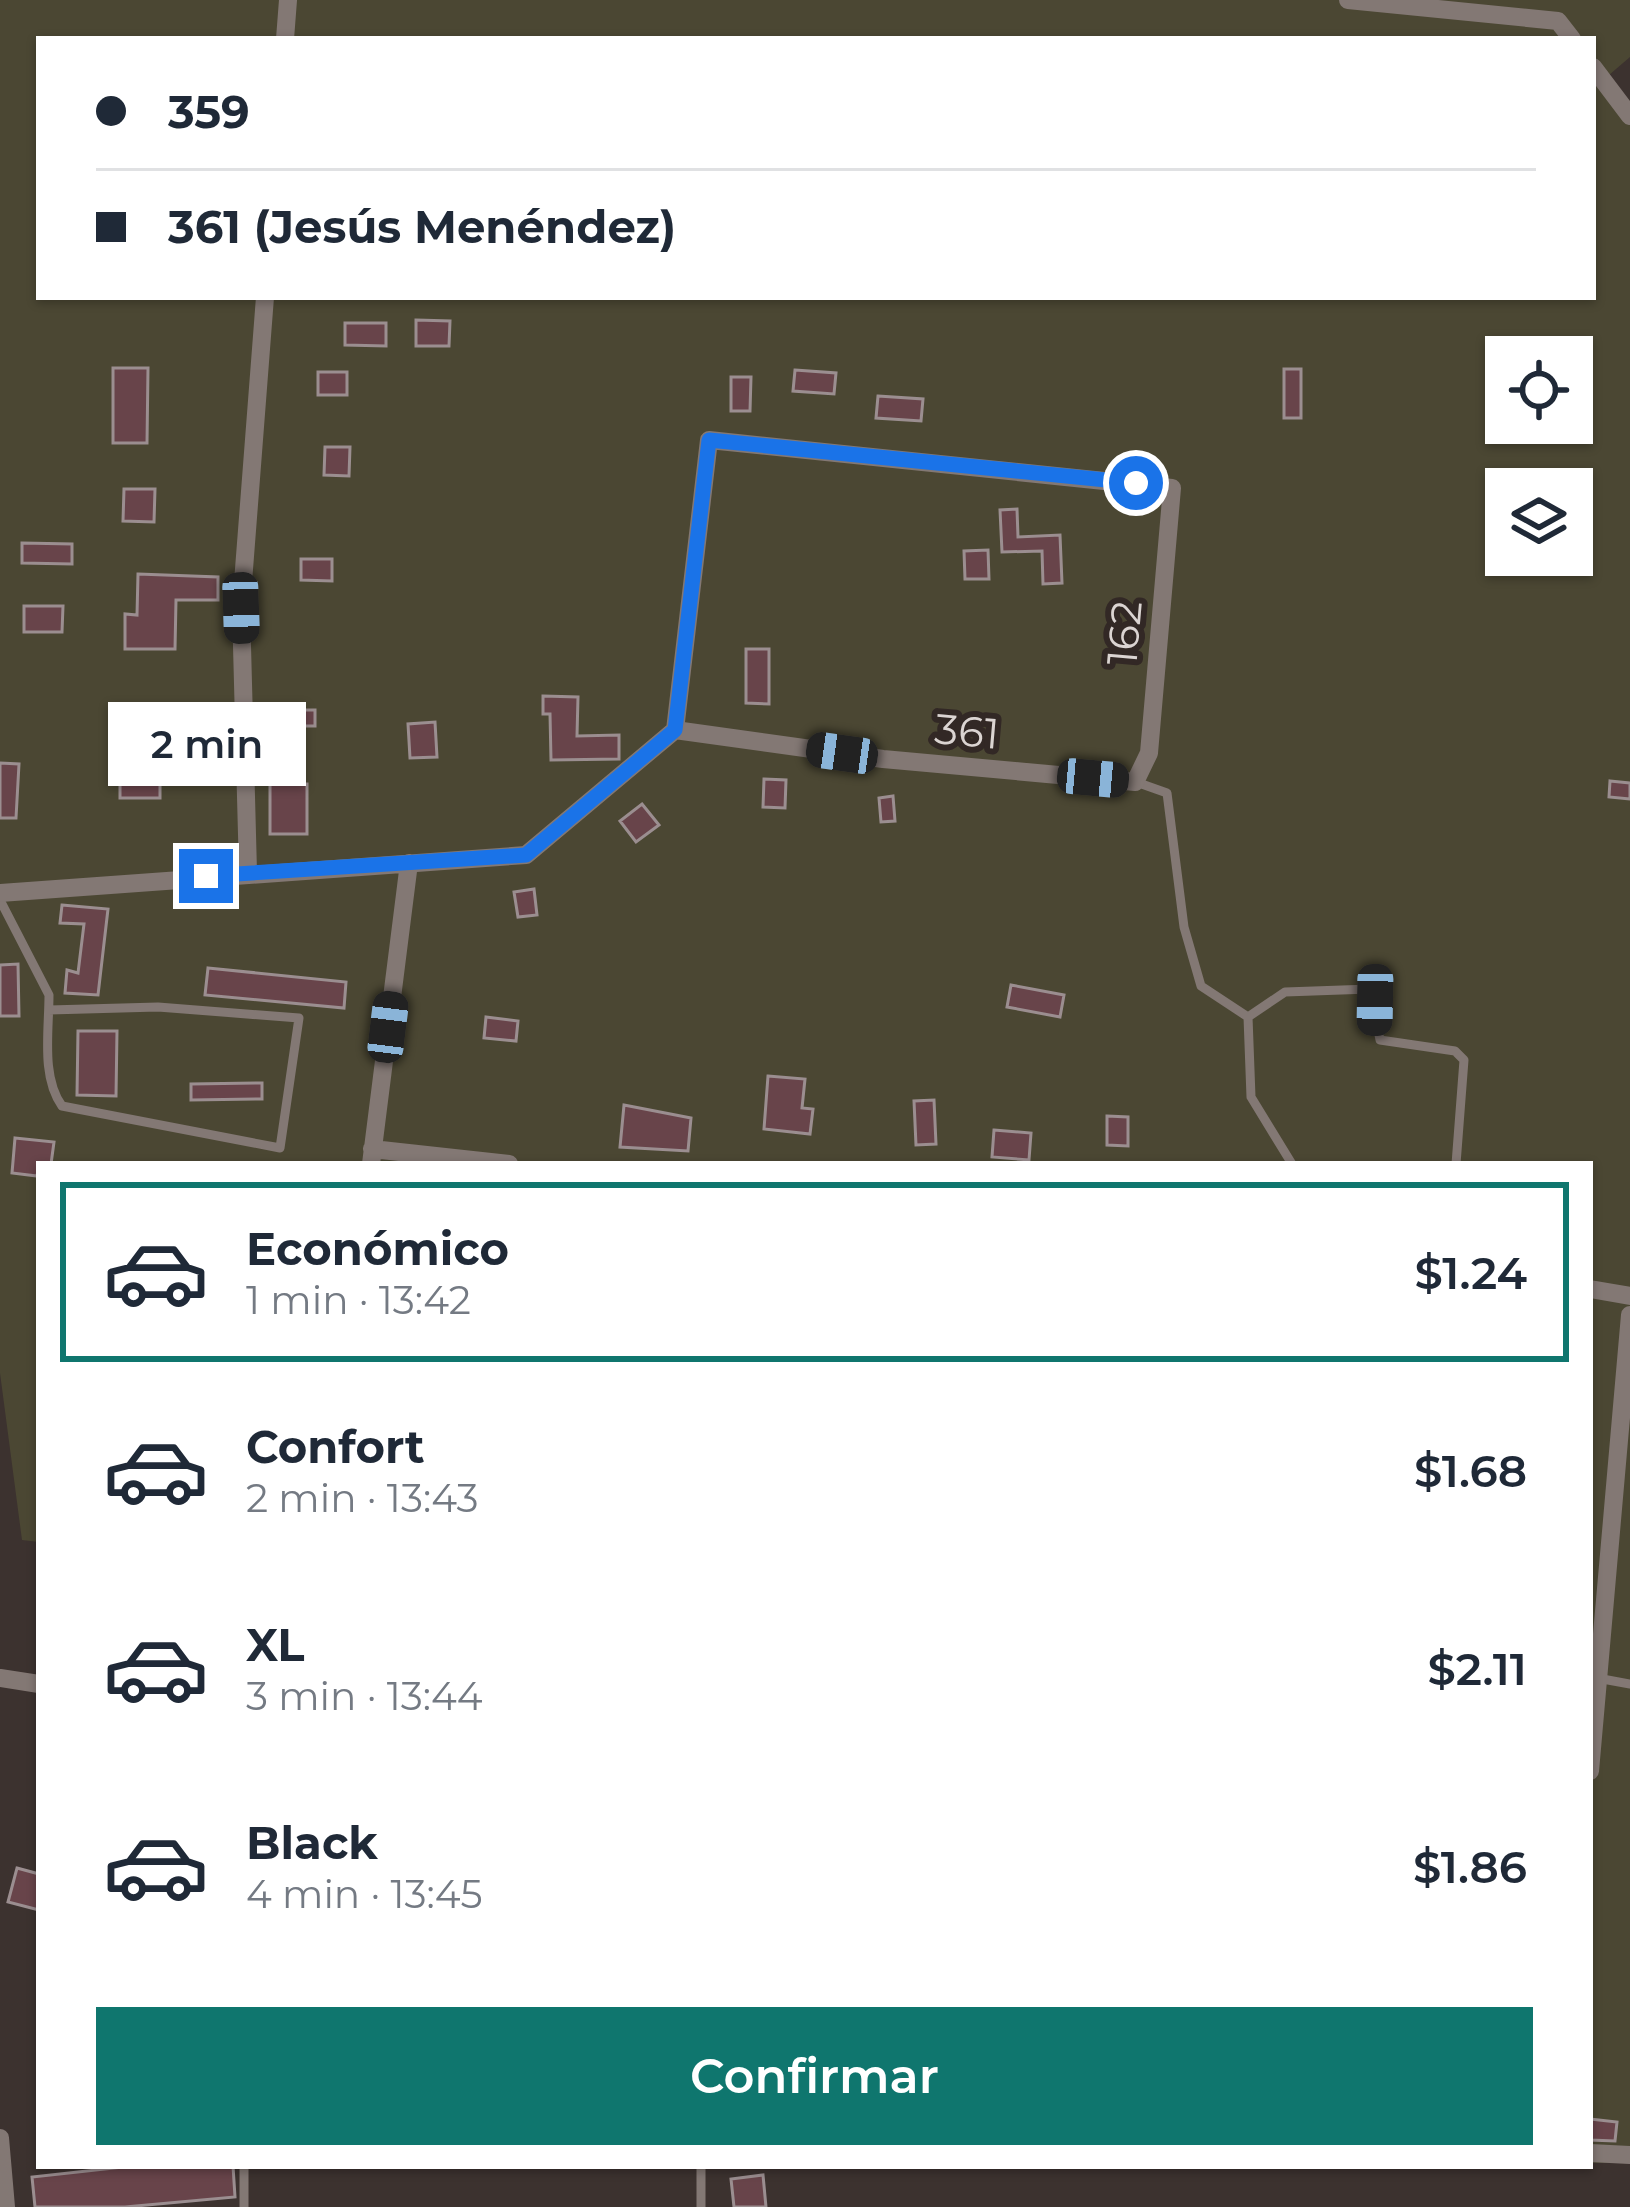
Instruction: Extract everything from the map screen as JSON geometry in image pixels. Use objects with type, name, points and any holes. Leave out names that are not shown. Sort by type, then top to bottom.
[{"type":"street","points":[[285,36],[288,0]]},
{"type":"street","points":[[1348,0],[1558,21],[1570,36]]},
{"type":"street","points":[[1596,70],[1626,103]]},
{"type":"street","points":[[248,872],[241,608],[265,300]]},
{"type":"street","name":"162","points":[[675,730],[709,440],[1172,488],[1149,753],[1135,782]]},
{"type":"street","points":[[0,896],[248,872],[526,855],[675,730]]},
{"type":"street","name":"361","points":[[675,730],[883,759],[1135,782]]},
{"type":"street","points":[[409,863],[371,1157],[450,1161]]},
{"type":"street","points":[[1593,1290],[1630,1296]]},
{"type":"street","points":[[1593,1731],[1630,1315]]},
{"type":"street","points":[[0,1678],[36,1684]]},
{"type":"street","points":[[0,2138],[6,2207]]},
{"type":"street","points":[[1593,2153],[1630,2155]]},
{"type":"lane","points":[[1135,782],[1167,793],[1184,927],[1201,986],[1248,1016]]},
{"type":"lane","points":[[0,896],[50,995],[50,1010],[50,1089],[62,1106],[280,1148],[298,1018],[158,1006],[50,1010]]},
{"type":"lane","points":[[1248,1016],[1285,992],[1370,988],[1380,1040],[1455,1051],[1464,1060],[1456,1161]]},
{"type":"lane","points":[[1248,1016],[1251,1097],[1291,1161]]},
{"type":"lane","points":[[1597,1678],[1630,1684]]},
{"type":"lane","points":[[244,2169],[244,2207]]},
{"type":"lane","points":[[701,2169],[701,2207]]},
{"type":"shaded area","points":[[0,0],[1630,0],[1630,57],[1609,75],[1630,105],[1630,2163],[1593,2163],[1593,1161],[36,1161],[36,1542],[22,1540],[0,1373]]},
{"type":"building","points":[[416,320],[450,321],[449,346],[416,346]]},
{"type":"building","points":[[345,323],[386,323],[386,346],[345,345]]},
{"type":"building","points":[[113,368],[148,368],[147,443],[113,443]]},
{"type":"building","points":[[1284,369],[1301,369],[1301,418],[1284,418]]},
{"type":"building","points":[[795,370],[836,373],[834,394],[793,391]]},
{"type":"building","points":[[318,372],[347,372],[347,395],[318,395]]},
{"type":"building","points":[[731,377],[751,377],[750,411],[731,411]]},
{"type":"building","points":[[878,396],[923,399],[921,421],[876,418]]},
{"type":"building","points":[[325,447],[350,447],[349,476],[324,475]]},
{"type":"building","points":[[124,489],[155,489],[154,522],[123,521]]},
{"type":"building","points":[[1017,509],[1018,537],[1060,535],[1062,583],[1043,584],[1042,551],[1002,552],[1000,510]]},
{"type":"building","points":[[22,543],[72,544],[72,564],[22,563]]},
{"type":"building","points":[[988,550],[989,579],[965,579],[964,551]]},
{"type":"building","points":[[301,559],[332,559],[332,581],[301,580]]},
{"type":"building","points":[[138,574],[218,577],[218,600],[176,600],[175,649],[125,649],[125,614],[137,615]]},
{"type":"building","points":[[24,606],[63,606],[62,632],[24,632]]},
{"type":"building","points":[[746,649],[769,649],[769,704],[746,703]]},
{"type":"building","points":[[543,696],[578,697],[577,736],[619,735],[619,759],[551,760],[550,714],[543,714]]},
{"type":"building","points":[[286,710],[315,710],[315,726],[286,726]]},
{"type":"building","points":[[435,722],[437,757],[410,758],[408,724]]},
{"type":"building","points":[[0,763],[19,764],[16,818],[0,818]]},
{"type":"building","points":[[120,775],[160,775],[160,798],[120,798]]},
{"type":"building","points":[[764,779],[786,780],[785,808],[763,807]]},
{"type":"building","points":[[1610,781],[1630,783],[1630,799],[1609,797]]},
{"type":"building","points":[[270,784],[307,784],[307,834],[270,834]]},
{"type":"building","points":[[893,796],[895,821],[881,822],[879,798]]},
{"type":"building","points":[[642,804],[659,825],[636,842],[620,821]]},
{"type":"building","points":[[534,889],[537,915],[518,917],[514,892]]},
{"type":"building","points":[[62,905],[108,909],[98,995],[65,993],[67,970],[78,973],[84,924],[60,923]]},
{"type":"building","points":[[18,964],[19,1016],[0,1016],[0,965]]},
{"type":"building","points":[[208,968],[346,982],[344,1008],[205,995]]},
{"type":"building","points":[[1011,985],[1064,995],[1060,1017],[1007,1007]]},
{"type":"building","points":[[486,1017],[518,1021],[516,1041],[484,1038]]},
{"type":"building","points":[[78,1031],[117,1031],[116,1096],[77,1095]]},
{"type":"building","points":[[768,1076],[805,1079],[802,1108],[813,1109],[810,1134],[764,1129]]},
{"type":"building","points":[[262,1083],[262,1099],[191,1100],[191,1084]]},
{"type":"building","points":[[934,1100],[936,1144],[916,1145],[914,1101]]},
{"type":"building","points":[[624,1105],[691,1118],[688,1151],[620,1147]]},
{"type":"building","points":[[1107,1116],[1128,1117],[1128,1146],[1107,1145]]},
{"type":"building","points":[[994,1130],[1031,1133],[1029,1160],[992,1157]]},
{"type":"building","points":[[15,1138],[54,1142],[51,1161],[36,1161],[36,1176],[12,1173]]},
{"type":"building","points":[[17,1868],[36,1873],[36,1909],[8,1902]]},
{"type":"building","points":[[1593,2119],[1617,2122],[1615,2141],[1593,2140]]},
{"type":"building","points":[[105,2169],[233,2169],[235,2197],[125,2207],[35,2207],[32,2177]]},
{"type":"building","points":[[763,2175],[766,2207],[734,2207],[731,2179]]},
{"type":"route","points":[[206,876],[526,855],[675,730],[709,440],[1136,483]]}]
